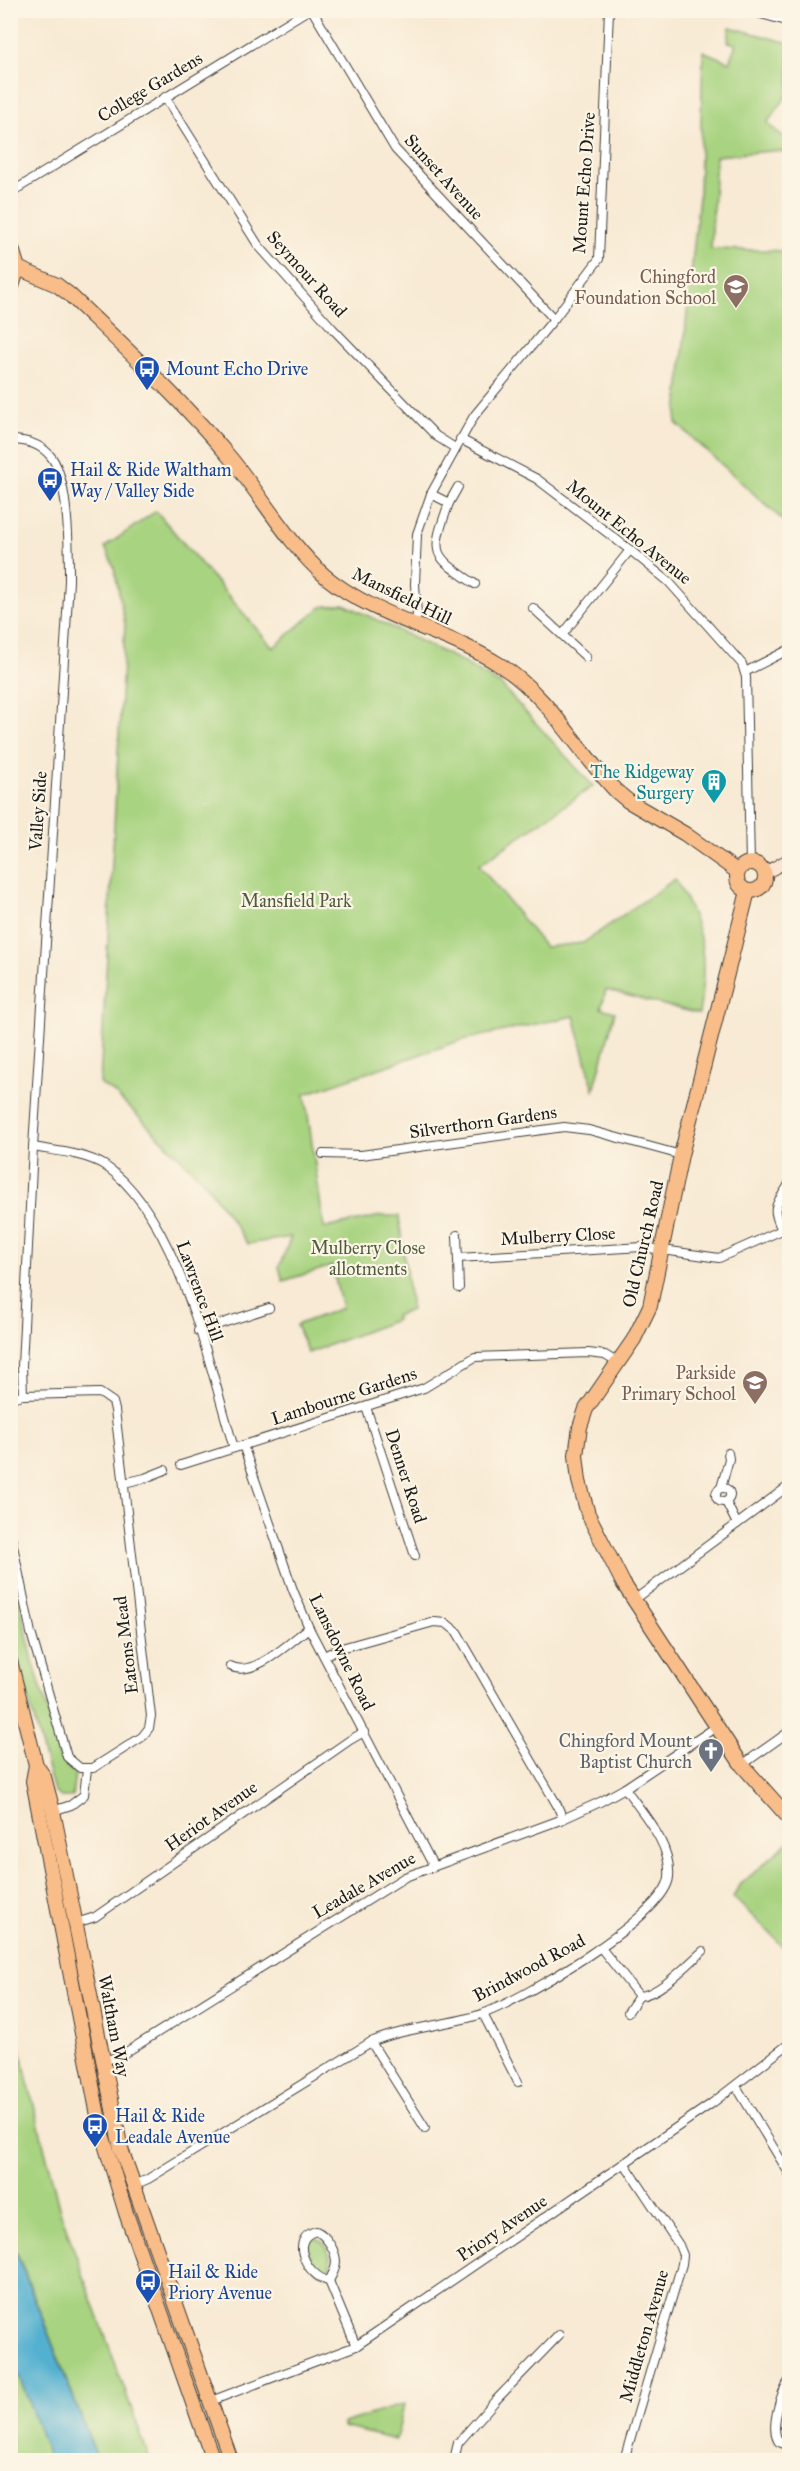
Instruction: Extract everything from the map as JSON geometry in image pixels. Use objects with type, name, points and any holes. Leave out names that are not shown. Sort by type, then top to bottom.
[{"type":"main road","points":[[10,242],[18,268],[10,292]]},
{"type":"main road","name":"Mansfield Hill","points":[[18,268],[57,285],[70,295],[157,379],[210,434],[294,541],[326,576],[350,593],[414,625],[486,656],[516,676],[542,701],[616,790],[628,801],[714,854],[738,872]]},
{"type":"main road","points":[[748,891],[740,885],[738,872],[741,866],[750,863],[760,866],[765,873],[789,859]]},
{"type":"main road","name":"Old Church Road","points":[[765,873],[765,882],[761,888],[748,891],[681,1155],[650,1306],[634,1340],[586,1409],[580,1427],[576,1461],[582,1493],[592,1523],[634,1600],[742,1765],[789,1819]]},
{"type":"main road","name":"Waltham Way","points":[[10,1661],[36,1765],[33,1781],[46,1812],[76,1923],[114,2120],[160,2262],[231,2460]]},
{"type":"main road","name":"Waltham Way","points":[[46,1812],[74,1993],[100,2124],[145,2269],[213,2460]]},
{"type":"main road","points":[[74,1993],[89,1990]]},
{"type":"main road","points":[[100,2124],[114,2120]]},
{"type":"main road","points":[[145,2269],[160,2262]]},
{"type":"main road","points":[[184,2374],[199,2369]]},
{"type":"main road","points":[[206,2438],[222,2432]]},
{"type":"street","name":"College Gardens","points":[[10,193],[310,10]]},
{"type":"street","name":"Sunset Avenue","points":[[310,10],[395,149],[554,319]]},
{"type":"street","name":"Mount Echo Drive","points":[[414,625],[417,615],[415,584],[417,534],[431,495],[474,416],[554,319],[597,262],[600,254],[609,10]]},
{"type":"street","points":[[747,10],[789,22]]},
{"type":"street","name":"Seymour Road","points":[[165,97],[258,245],[333,329],[436,436],[455,448]]},
{"type":"street","name":"Mount Echo Avenue","points":[[460,439],[537,479],[630,550],[669,582],[742,664],[745,672]]},
{"type":"street","name":"Valley Side","points":[[10,440],[35,444],[51,456],[56,465],[66,518],[69,552],[33,1147],[22,1366],[23,1395]]},
{"type":"street","points":[[458,487],[449,503],[437,539],[437,550],[444,563],[475,584]]},
{"type":"street","points":[[431,495],[449,503]]},
{"type":"street","points":[[563,634],[630,550]]},
{"type":"street","points":[[533,608],[586,657]]},
{"type":"street","points":[[750,863],[745,672],[789,649]]},
{"type":"street","name":"Silverthorn Gardens","points":[[323,1154],[361,1155],[576,1127],[681,1155]]},
{"type":"street","name":"Lawrence Hill","points":[[33,1147],[102,1164],[132,1191],[157,1226],[182,1280],[239,1447]]},
{"type":"street","points":[[786,1231],[775,1215],[775,1206],[789,1182]]},
{"type":"street","name":"Mulberry Close","points":[[458,1258],[642,1247],[719,1258],[786,1231]]},
{"type":"street","points":[[457,1235],[459,1288]]},
{"type":"street","points":[[198,1331],[269,1308]]},
{"type":"street","name":"Lambourne Gardens","points":[[181,1465],[427,1387],[464,1362],[487,1355],[596,1353],[618,1363]]},
{"type":"street","name":"Eatons Mead","points":[[10,1398],[23,1395],[100,1393],[109,1397],[115,1410],[150,1722],[149,1728],[142,1737],[93,1768],[87,1769]]},
{"type":"street","name":"Denner Road","points":[[366,1407],[415,1556]]},
{"type":"street","name":"Lansdowne Road","points":[[239,1447],[309,1628],[433,1865]]},
{"type":"street","points":[[728,1453],[729,1460],[721,1488],[726,1488],[730,1494],[726,1502],[736,1524]]},
{"type":"street","points":[[124,1483],[165,1470]]},
{"type":"street","points":[[634,1600],[789,1485]]},
{"type":"street","points":[[10,1531],[31,1633],[56,1723],[71,1762],[80,1768],[87,1769],[84,1795],[71,1805],[46,1812]]},
{"type":"street","points":[[324,1656],[338,1649],[434,1622],[446,1623],[457,1632],[558,1805],[563,1819]]},
{"type":"street","points":[[230,1666],[242,1669],[259,1664],[309,1628]]},
{"type":"street","name":"Leadale Avenue","points":[[103,2061],[120,2056],[381,1891],[433,1865],[563,1819],[625,1788],[716,1726]]},
{"type":"street","points":[[742,1765],[789,1731]]},
{"type":"street","name":"Heriot Avenue","points":[[76,1923],[95,1917],[364,1732]]},
{"type":"street","name":"Brindwood Road","points":[[134,2185],[148,2179],[371,2042],[393,2033],[483,2014],[585,1960],[601,1948],[657,1902],[667,1886],[669,1876],[665,1850],[625,1788]]},
{"type":"street","points":[[601,1948],[639,1996]]},
{"type":"street","points":[[639,1996],[646,1996],[657,1989],[703,1951]]},
{"type":"street","points":[[628,2012],[639,1996]]},
{"type":"street","points":[[483,2014],[518,2082]]},
{"type":"street","points":[[371,2042],[425,2128]]},
{"type":"street","name":"Priory Avenue","points":[[211,2401],[356,2346],[626,2164],[736,2086],[789,2043]]},
{"type":"street","points":[[736,2086],[789,2175]]},
{"type":"street","name":"Middleton Avenue","points":[[624,2460],[683,2255],[679,2245],[626,2164]]},
{"type":"street","points":[[329,2281],[335,2269],[336,2258],[322,2233],[311,2232],[301,2241],[308,2267],[315,2276],[329,2281],[356,2346]]},
{"type":"street","points":[[454,2460],[458,2443],[495,2401],[559,2336]]},
{"type":"street","points":[[789,2379],[774,2425],[776,2438],[789,2446]]},
{"type":"green space","name":"Chingford Foundation School","points":[[730,27],[789,43],[789,93],[767,123],[789,142],[789,152],[770,151],[716,156],[711,249],[789,251],[790,520],[786,523],[676,423],[699,196],[703,51],[729,62],[736,44],[728,42]]},
{"type":"green space","name":"Mansfield Park","points":[[156,511],[273,648],[321,607],[344,604],[457,659],[501,685],[593,786],[479,865],[545,947],[583,943],[675,879],[692,913],[701,944],[703,976],[699,1014],[606,990],[601,1008],[615,1012],[594,1090],[574,1016],[462,1040],[305,1094],[324,1228],[381,1216],[399,1216],[411,1310],[395,1316],[396,1320],[308,1353],[296,1325],[342,1308],[332,1266],[283,1281],[279,1267],[291,1237],[248,1244],[204,1181],[112,1091],[100,1084],[125,624],[114,567],[105,547]]},
{"type":"green space","points":[[10,1559],[33,1661],[61,1754],[64,1762],[75,1773],[72,1797],[61,1797],[54,1792],[11,1635]]},
{"type":"green space","points":[[789,1842],[789,1952],[733,1897],[741,1884]]},
{"type":"green space","points":[[10,1996],[22,2057],[60,2211],[150,2460],[98,2460],[11,2237]]},
{"type":"green space","points":[[314,2237],[324,2243],[329,2253],[329,2270],[328,2275],[325,2276],[314,2268],[306,2246],[310,2238]]},
{"type":"green space","points":[[10,2354],[47,2449],[50,2460],[11,2460]]},
{"type":"green space","points":[[404,2404],[396,2440],[343,2427],[343,2423]]},
{"type":"water","points":[[10,2237],[98,2460],[50,2460],[11,2354]]},
{"type":"place","name":"Chingford Foundation School","points":[[736,310]]},
{"type":"place","name":"Mount Echo Drive","points":[[147,392]]},
{"type":"place","name":"Hail & Ride Waltham Way / Valley Side","points":[[50,503]]},
{"type":"place","name":"The Ridgeway Surgery","points":[[714,805]]},
{"type":"place","name":"Parkside Primary School","points":[[755,1406]]},
{"type":"place","name":"Chingford Mount Baptist Church","points":[[711,1774]]},
{"type":"place","name":"Hail & Ride Leadale Avenue","points":[[95,2149]]},
{"type":"place","name":"Hail & Ride Priory Avenue","points":[[148,2305]]},
{"type":"park label","name":"Mulberry Close allotments","points":[[368,1258]]}]
